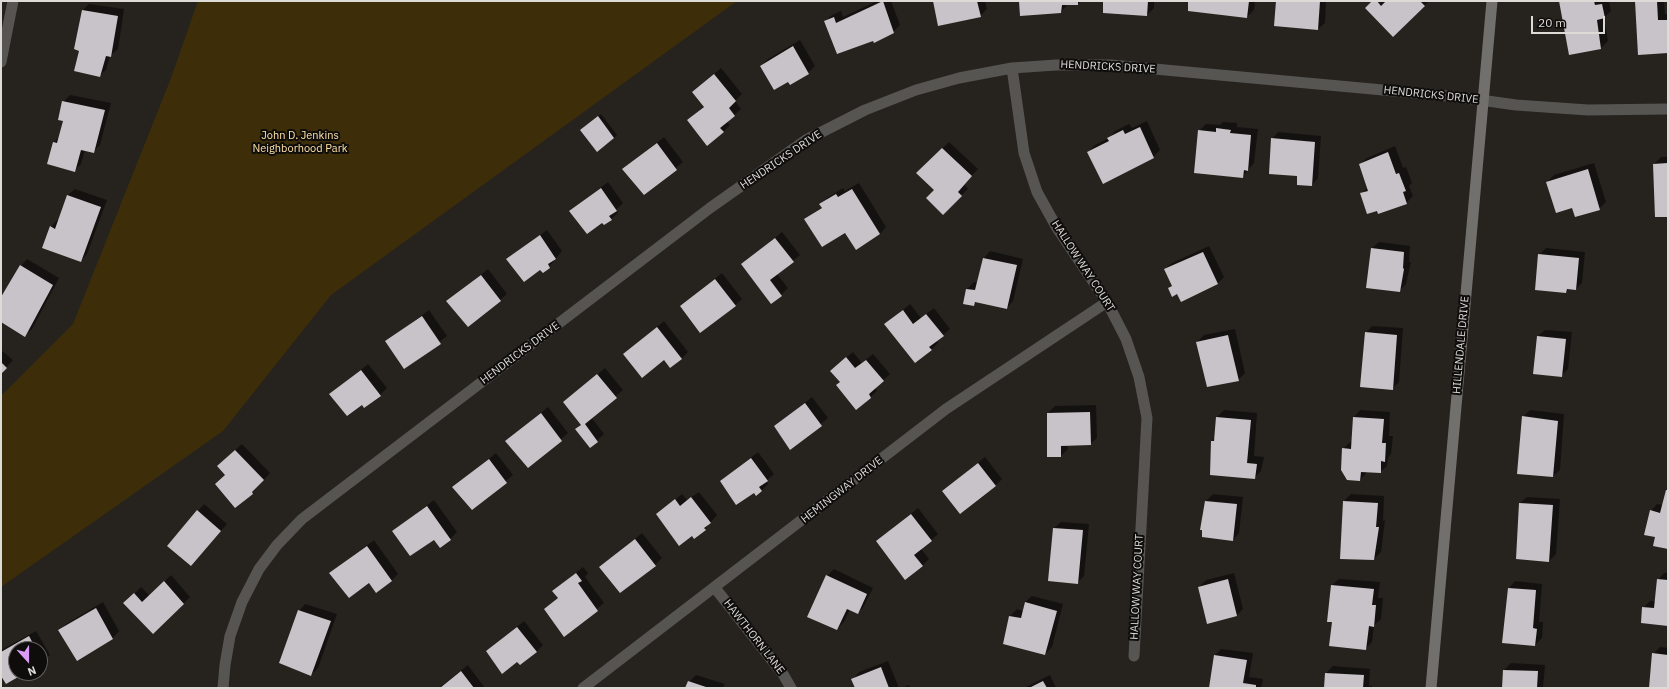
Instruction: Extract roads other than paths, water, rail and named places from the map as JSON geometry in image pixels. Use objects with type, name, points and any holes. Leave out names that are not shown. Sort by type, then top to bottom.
[{"type":"main road","name":"HILLENDALE DRIVE","points":[[1431,688],[1492,1]]},
{"type":"street","points":[[1,62],[14,1]]},
{"type":"street","name":"HENDRICKS DRIVE","points":[[224,688],[225,665],[230,636],[242,602],[264,563],[277,545],[302,519],[710,208],[806,140],[865,110],[916,90],[958,78],[1012,68],[1056,65],[1112,65],[1588,110],[1668,109]]},
{"type":"street","name":"HALLOW WAY COURT","points":[[1012,68],[1024,153],[1037,192],[1057,228],[1107,302],[1126,338],[1139,377],[1147,418],[1134,656]]},
{"type":"street","name":"HEMINGWAY DRIVE","points":[[583,688],[946,409],[1107,302]]},
{"type":"street","name":"HAWTHORN LANE","points":[[715,588],[783,674],[791,688]]},
{"type":"park label","name":"John D. Jenkins Neighborhood Park","points":[[300,142]]}]
